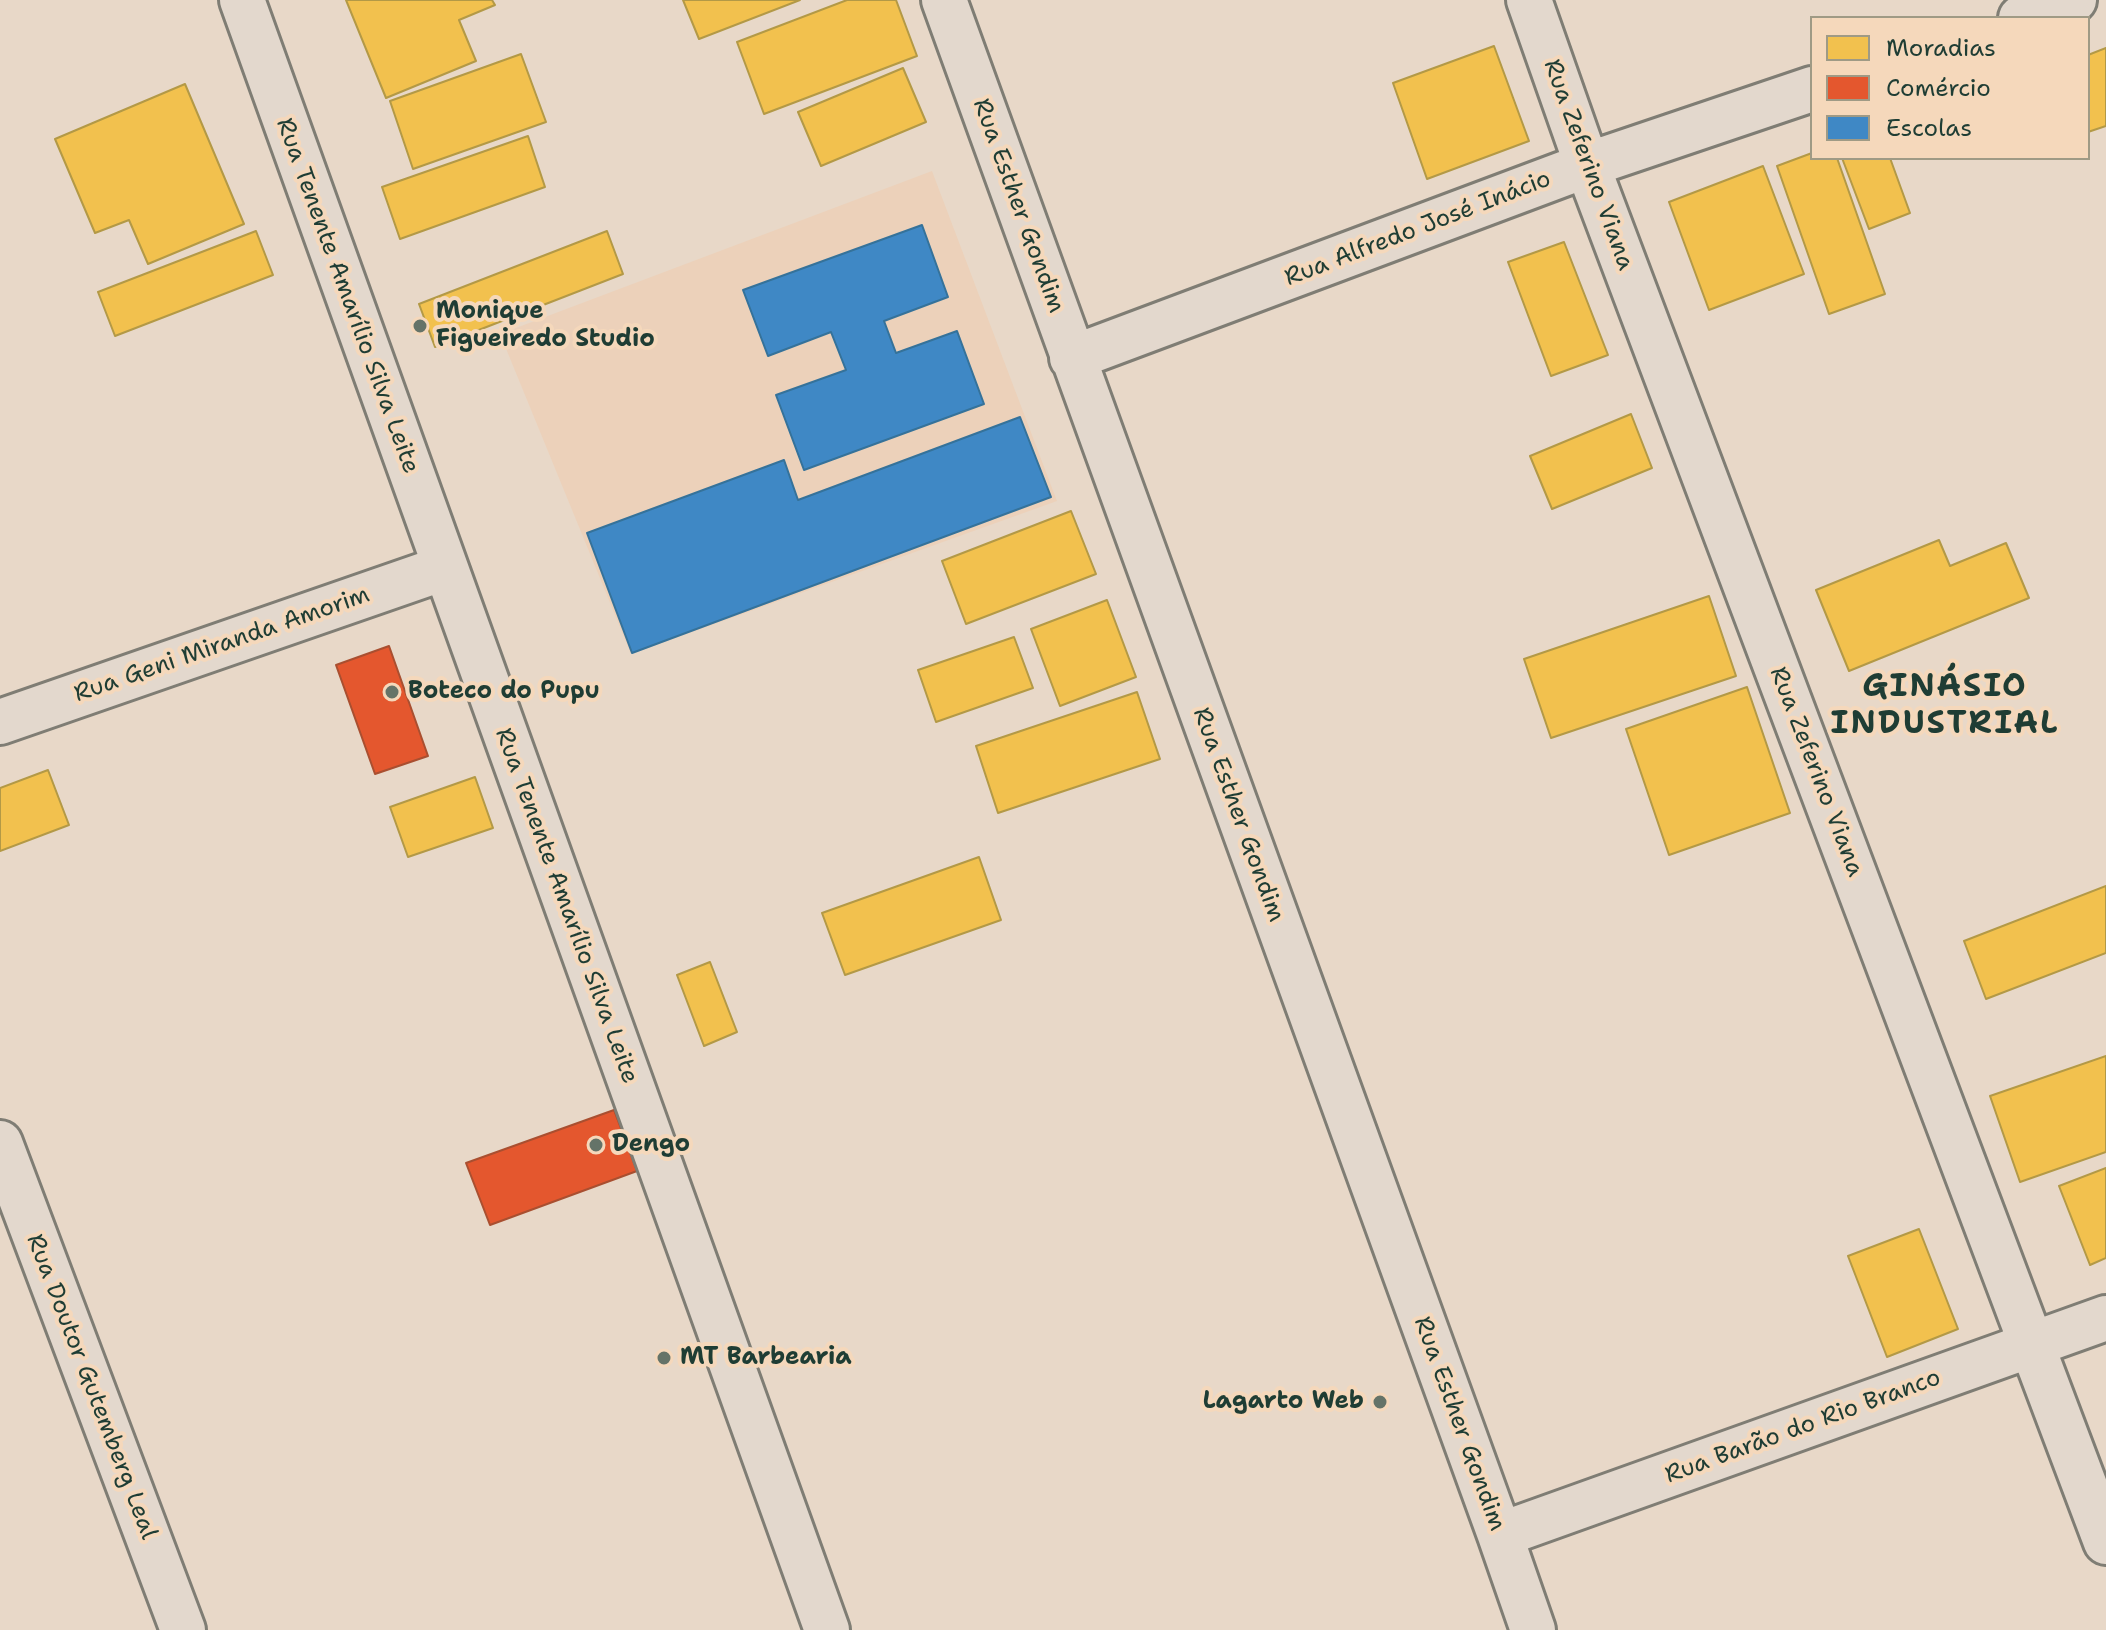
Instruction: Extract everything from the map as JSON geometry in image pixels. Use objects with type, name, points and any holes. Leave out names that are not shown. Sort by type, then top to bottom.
[{"type":"street","name":"Rua Tenente Amarílio Silva Leite","points":[[242,0],[827,1630]]},
{"type":"street","name":"Rua Esther Gondim","points":[[944,0],[1533,1630]]},
{"type":"street","name":"Rua Zeferino Viana","points":[[1529,0],[1587,165],[2106,1542]]},
{"type":"street","points":[[2027,16],[2074,0]]},
{"type":"street","name":"Rua Alfredo José Inácio","points":[[1072,358],[1587,165],[1810,90]]},
{"type":"street","name":"Rua Geni Miranda Amorim","points":[[0,722],[444,568]]},
{"type":"street","name":"Rua Doutor Gutemberg Leal","points":[[0,1143],[183,1630]]},
{"type":"street","name":"Rua Barão do Rio Branco","points":[[1500,1535],[2106,1318]]},
{"type":"shaded area","points":[[932,171],[1057,501],[631,654],[500,334]]},
{"type":"building: Moradias","points":[[346,0],[492,0],[495,5],[459,20],[476,61],[386,98]]},
{"type":"building: Moradias","points":[[683,0],[800,0],[699,39]]},
{"type":"building: Moradias","points":[[847,0],[896,0],[917,56],[764,114],[737,42]]},
{"type":"building: Moradias","points":[[1494,46],[1529,141],[1427,179],[1393,83]]},
{"type":"building: Moradias","points":[[2106,48],[2106,126],[2090,131],[2090,54]]},
{"type":"building: Moradias","points":[[521,54],[546,122],[413,169],[390,101]]},
{"type":"building: Moradias","points":[[903,68],[926,122],[821,166],[798,112]]},
{"type":"building: Moradias","points":[[185,84],[244,224],[148,264],[129,220],[95,233],[55,139]]},
{"type":"building: Moradias","points":[[528,136],[545,187],[400,239],[382,187]]},
{"type":"building: Moradias","points":[[1810,154],[1810,160],[1838,160],[1885,294],[1829,314],[1777,166]]},
{"type":"building: Moradias","points":[[1843,160],[1891,160],[1910,213],[1869,229]]},
{"type":"building: Moradias","points":[[1763,166],[1804,274],[1709,310],[1669,202]]},
{"type":"building: Moradias","points":[[256,231],[273,275],[115,336],[98,292]]},
{"type":"building: Moradias","points":[[607,231],[623,274],[435,347],[419,304]]},
{"type":"building: Moradias","points":[[1564,242],[1608,355],[1551,376],[1508,262]]},
{"type":"building: Moradias","points":[[1631,414],[1652,468],[1552,509],[1530,456]]},
{"type":"building: Moradias","points":[[1071,511],[1096,574],[966,624],[942,561]]},
{"type":"building: Moradias","points":[[1939,540],[1950,566],[2006,543],[2029,598],[1849,671],[1816,590]]},
{"type":"building: Moradias","points":[[1709,596],[1736,676],[1551,738],[1524,659]]},
{"type":"building: Moradias","points":[[1107,600],[1136,677],[1060,706],[1031,629]]},
{"type":"building: Moradias","points":[[1014,637],[1033,688],[936,722],[918,670]]},
{"type":"building: Moradias","points":[[1747,687],[1790,813],[1669,855],[1626,729]]},
{"type":"building: Moradias","points":[[1137,692],[1160,759],[998,813],[976,746]]},
{"type":"building: Moradias","points":[[48,770],[69,825],[0,851],[0,788]]},
{"type":"building: Moradias","points":[[475,777],[493,828],[408,857],[390,807]]},
{"type":"building: Moradias","points":[[979,857],[1001,920],[845,975],[822,913]]},
{"type":"building: Moradias","points":[[2106,886],[2106,953],[1986,999],[1964,941]]},
{"type":"building: Moradias","points":[[710,962],[737,1032],[704,1046],[677,975]]},
{"type":"building: Moradias","points":[[2106,1056],[2106,1152],[2020,1182],[1990,1096]]},
{"type":"building: Moradias","points":[[2106,1168],[2106,1258],[2090,1265],[2059,1186]]},
{"type":"building: Moradias","points":[[1919,1229],[1958,1329],[1887,1357],[1848,1256]]},
{"type":"building: Comércio","points":[[389,646],[428,756],[375,774],[336,665]]},
{"type":"building: Comércio","points":[[614,1110],[637,1171],[490,1225],[466,1163]]},
{"type":"building: Escolas","points":[[922,225],[948,297],[884,321],[896,353],[957,331],[984,404],[804,470],[776,395],[846,370],[831,332],[768,356],[743,290]]},
{"type":"building: Escolas","points":[[1020,417],[1051,497],[632,653],[587,533],[784,460],[798,500]]},
{"type":"place","name":"Monique Figueiredo Studio","points":[[420,326]]},
{"type":"place","name":"Boteco do Pupu","points":[[392,692]]},
{"type":"place","name":"Dengo","points":[[596,1145]]},
{"type":"place","name":"MT Barbearia","points":[[664,1358]]},
{"type":"place","name":"Lagarto Web","points":[[1380,1402]]},
{"type":"district","name":"GINÁSIO INDUSTRIAL","points":[[1945,706]]}]
